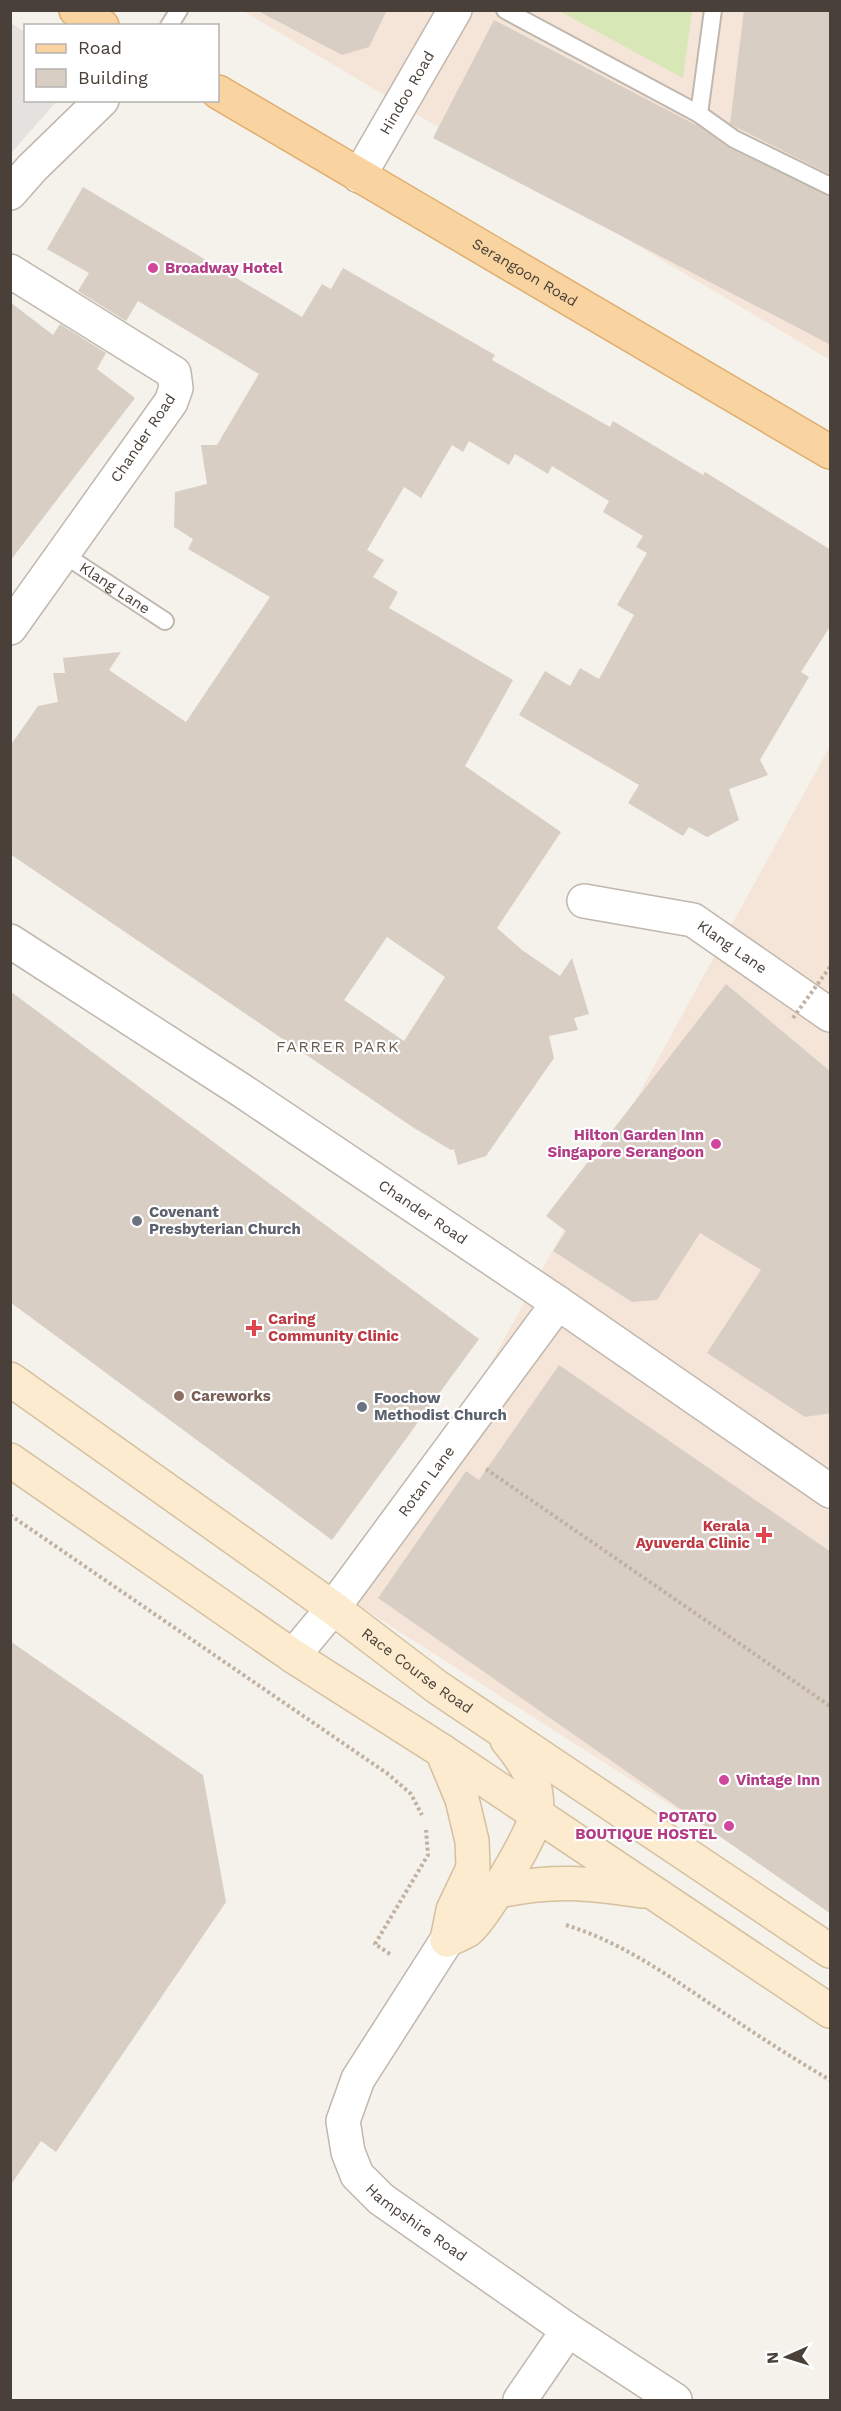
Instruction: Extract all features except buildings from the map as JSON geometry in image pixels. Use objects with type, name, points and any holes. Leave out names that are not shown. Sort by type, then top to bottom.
[{"type":"main road","points":[[76,10],[99,24]]},
{"type":"main road","name":"Serangoon Road","points":[[219,93],[359,176],[828,444]]},
{"type":"street","name":"Hindoo Road","points":[[359,176],[455,10]]},
{"type":"street","points":[[10,193],[32,168],[100,102]]},
{"type":"street","name":"Chander Road","points":[[10,271],[174,373],[176,388],[171,402],[10,628]]},
{"type":"street","name":"Klang Lane","points":[[584,901],[693,920],[831,1015]]},
{"type":"street","name":"Chander Road","points":[[10,940],[241,1090],[558,1303],[830,1490]]},
{"type":"street","name":"Rotan Lane","points":[[293,1656],[333,1608],[558,1303]]},
{"type":"street","name":"Race Course Road","points":[[10,1379],[333,1608],[437,1687],[831,1951]]},
{"type":"street","points":[[10,1460],[293,1656],[442,1751],[536,1817],[831,2011]]},
{"type":"street","points":[[447,1940],[469,1929],[499,1890],[536,1817],[535,1787],[529,1766],[495,1724]]},
{"type":"street","points":[[442,1751],[462,1799],[472,1841],[473,1868],[453,1910],[447,1940]]},
{"type":"street","points":[[499,1890],[532,1884],[578,1881],[653,1892]]},
{"type":"street","name":"Hampshire Road","points":[[447,1940],[358,2079],[343,2121],[348,2152],[357,2175],[381,2199],[568,2330],[675,2400]]},
{"type":"street","points":[[520,2400],[568,2330]]},
{"type":"lane","points":[[170,24],[179,10]]},
{"type":"lane","points":[[505,10],[699,114],[734,139],[831,186]]},
{"type":"lane","points":[[699,114],[713,10]]},
{"type":"lane","name":"Klang Lane","points":[[63,554],[165,621]]},
{"type":"path","points":[[793,1018],[831,967]]},
{"type":"path","points":[[453,1446],[831,1706]]},
{"type":"path","points":[[10,1515],[388,1774],[411,1794],[426,1821],[428,1855],[375,1944],[424,1977]]},
{"type":"path","points":[[558,1923],[587,1931],[638,1955],[789,2056],[831,2080]]},
{"type":"shaded area","points":[[243,11],[830,11],[830,360]]},
{"type":"shaded area","points":[[11,23],[24,31],[24,102],[56,102],[11,153]]},
{"type":"shaded area","points":[[830,746],[830,1907],[358,1605]]},
{"type":"green space","points":[[559,11],[692,11],[683,78]]},
{"type":"place","name":"Broadway Hotel","points":[[153,268]]},
{"type":"place","name":"Hilton Garden Inn Singapore Serangoon","points":[[716,1144]]},
{"type":"place","name":"Covenant Presbyterian Church","points":[[137,1221]]},
{"type":"place","name":"Caring Community Clinic","points":[[254,1328]]},
{"type":"place","name":"Careworks","points":[[179,1396]]},
{"type":"place","name":"Foochow Methodist Church","points":[[362,1407]]},
{"type":"place","name":"Kerala Ayuverda Clinic","points":[[764,1535]]},
{"type":"place","name":"Vintage Inn","points":[[724,1780]]},
{"type":"place","name":"POTATO BOUTIQUE HOSTEL","points":[[729,1826]]},
{"type":"district","name":"FARRER PARK","points":[[338,1046]]}]
